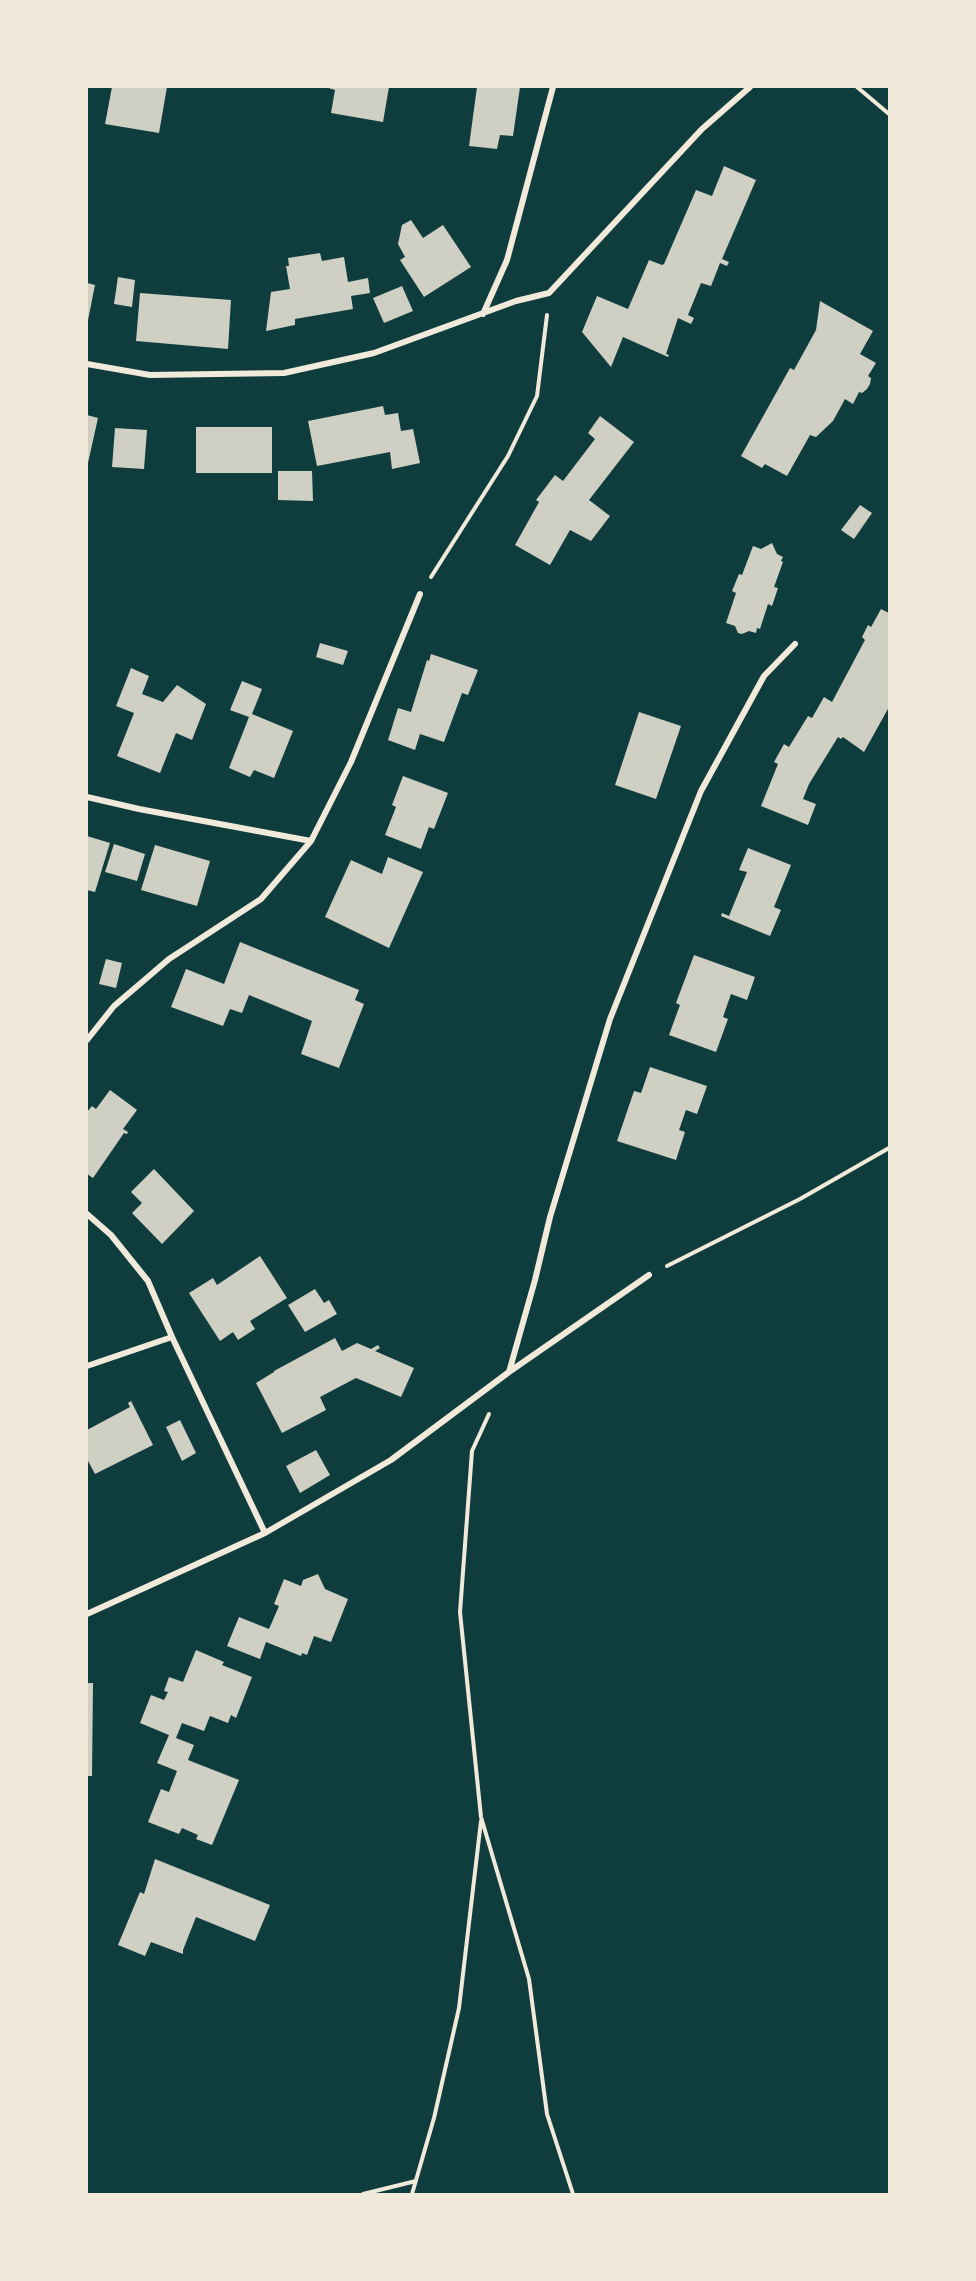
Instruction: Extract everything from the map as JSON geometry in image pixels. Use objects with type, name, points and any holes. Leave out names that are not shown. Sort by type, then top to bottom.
[{"type":"street","points":[[483,314],[507,260],[553,87]]},
{"type":"street","points":[[87,364],[150,375],[285,373],[374,353],[516,301],[549,293],[702,129],[750,87]]},
{"type":"street","points":[[87,1040],[114,1006],[169,959],[261,899],[311,841],[351,762],[420,594]]},
{"type":"street","points":[[509,1372],[536,1280],[550,1217],[610,1020],[701,791],[764,676],[795,644]]},
{"type":"street","points":[[87,797],[311,841]]},
{"type":"street","points":[[87,1214],[111,1235],[148,1281],[172,1337],[265,1533]]},
{"type":"street","points":[[87,1614],[265,1533],[391,1460],[509,1372],[649,1275]]},
{"type":"street","points":[[87,1366],[172,1337]]},
{"type":"path","points":[[857,87],[889,114]]},
{"type":"path","points":[[420,594],[508,456],[537,396],[549,293]]},
{"type":"path","points":[[649,1275],[800,1199],[889,1148]]},
{"type":"path","points":[[490,1412],[472,1451],[460,1612],[481,1817],[529,1979],[548,2114],[573,2194]]},
{"type":"path","points":[[412,2194],[434,2118],[459,2008],[481,1817]]},
{"type":"path","points":[[363,2194],[417,2181]]},
{"type":"building","points":[[112,87],[167,87],[159,133],[105,124]]},
{"type":"building","points":[[325,87],[389,87],[383,122],[331,113],[335,90]]},
{"type":"building","points":[[477,87],[520,87],[513,136],[500,135],[497,149],[469,146]]},
{"type":"building","points":[[724,166],[756,180],[722,259],[729,262],[727,266],[720,263],[711,286],[701,283],[688,315],[694,318],[691,324],[678,318],[666,354],[669,355],[668,357],[623,337],[611,367],[582,332],[597,296],[628,309],[649,260],[664,264],[696,190],[712,196]]},
{"type":"building","points":[[411,220],[423,238],[443,225],[471,267],[424,297],[400,260],[405,257],[398,244],[402,225]]},
{"type":"building","points":[[320,253],[322,261],[344,257],[348,282],[368,278],[370,293],[351,296],[353,309],[295,319],[295,325],[266,331],[271,292],[290,289],[286,266],[289,266],[288,258]]},
{"type":"building","points":[[118,277],[135,280],[132,307],[114,304]]},
{"type":"building","points":[[87,283],[95,285],[88,320],[87,320]]},
{"type":"building","points":[[402,286],[413,311],[384,323],[373,298]]},
{"type":"building","points":[[140,293],[231,300],[228,349],[136,341]]},
{"type":"building","points":[[820,301],[873,331],[860,354],[876,363],[868,376],[871,378],[867,389],[862,393],[859,392],[853,404],[845,399],[833,421],[816,437],[810,435],[787,476],[765,464],[762,468],[741,456],[790,368],[794,370],[816,330]]},
{"type":"building","points":[[383,406],[385,415],[398,413],[401,431],[413,429],[420,463],[392,469],[390,452],[317,466],[308,421]]},
{"type":"building","points":[[87,415],[98,418],[88,463],[87,463]]},
{"type":"building","points":[[600,416],[634,442],[589,500],[610,516],[591,541],[570,530],[550,565],[515,545],[539,502],[536,500],[555,475],[563,481],[595,439],[588,433]]},
{"type":"building","points":[[196,427],[272,427],[272,473],[196,473]]},
{"type":"building","points":[[115,428],[147,430],[144,469],[112,467]]},
{"type":"building","points":[[278,471],[312,471],[313,501],[278,500]]},
{"type":"building","points":[[860,505],[872,513],[854,539],[841,530]]},
{"type":"building","points":[[772,543],[777,554],[783,557],[781,561],[783,562],[774,587],[778,588],[772,606],[768,604],[760,629],[757,628],[756,633],[749,631],[738,633],[735,626],[726,623],[736,593],[732,591],[739,574],[742,575],[753,546],[761,549]]},
{"type":"building","points":[[881,609],[889,613],[889,707],[864,752],[843,737],[841,739],[838,737],[809,784],[803,799],[816,804],[808,825],[761,806],[778,764],[774,762],[784,744],[789,747],[808,716],[812,718],[824,697],[832,702],[865,640],[862,637],[868,625],[871,627]]},
{"type":"building","points":[[320,643],[348,651],[343,665],[316,657]]},
{"type":"building","points":[[431,654],[478,670],[468,695],[462,693],[444,742],[420,734],[415,750],[388,740],[398,708],[411,712],[427,660],[429,661]]},
{"type":"building","points":[[131,668],[149,676],[142,694],[163,702],[177,685],[206,704],[192,740],[176,733],[160,773],[117,756],[134,713],[116,706]]},
{"type":"building","points":[[242,681],[262,689],[252,714],[293,731],[274,778],[254,770],[250,777],[229,768],[249,717],[230,710]]},
{"type":"building","points":[[639,712],[681,726],[656,799],[615,785]]},
{"type":"building","points":[[403,776],[448,793],[434,829],[429,827],[421,849],[385,835],[396,807],[392,805]]},
{"type":"building","points":[[87,836],[110,843],[95,892],[87,890]]},
{"type":"building","points":[[114,844],[145,854],[137,881],[105,872]]},
{"type":"building","points":[[155,845],[210,861],[197,906],[141,890]]},
{"type":"building","points":[[748,848],[791,865],[774,907],[781,910],[770,936],[721,916],[722,913],[729,916],[747,872],[739,870]]},
{"type":"building","points":[[388,857],[423,872],[389,948],[325,917],[351,860],[382,874]]},
{"type":"building","points":[[240,942],[359,990],[355,1000],[364,1004],[339,1068],[301,1054],[312,1021],[249,995],[242,1013],[230,1009],[223,1026],[171,1007],[186,969],[224,984]]},
{"type":"building","points":[[694,955],[755,977],[747,1000],[731,994],[723,1017],[728,1019],[716,1052],[669,1035],[680,1005],[676,1003]]},
{"type":"building","points":[[106,959],[122,963],[116,988],[99,984]]},
{"type":"building","points":[[650,1067],[707,1086],[697,1114],[686,1110],[679,1130],[685,1132],[676,1160],[617,1141],[634,1091],[641,1093]]},
{"type":"building","points":[[110,1090],[137,1110],[123,1129],[128,1132],[127,1134],[124,1133],[93,1178],[87,1174],[87,1112],[92,1106],[96,1109]]},
{"type":"building","points":[[154,1169],[194,1211],[162,1244],[132,1213],[142,1203],[131,1192]]},
{"type":"building","points":[[260,1256],[287,1298],[250,1321],[255,1329],[238,1340],[233,1332],[220,1341],[189,1293],[213,1278],[217,1285]]},
{"type":"building","points":[[315,1289],[324,1303],[329,1300],[337,1314],[305,1332],[288,1305]]},
{"type":"building","points":[[335,1338],[342,1351],[357,1343],[371,1349],[378,1345],[380,1348],[375,1351],[414,1368],[401,1397],[356,1378],[320,1397],[326,1410],[282,1433],[256,1383]]},
{"type":"building","points":[[131,1401],[153,1445],[95,1474],[87,1459],[87,1430],[130,1407],[128,1403]]},
{"type":"building","points":[[180,1420],[196,1453],[182,1461],[166,1427]]},
{"type":"building","points":[[316,1450],[330,1475],[300,1493],[286,1466]]},
{"type":"building","points":[[318,1574],[325,1589],[348,1599],[331,1642],[314,1636],[307,1655],[302,1653],[301,1656],[266,1642],[260,1659],[227,1646],[239,1617],[269,1629],[279,1606],[274,1604],[284,1579],[301,1586],[303,1580]]},
{"type":"building","points":[[196,1650],[224,1662],[222,1665],[252,1677],[236,1718],[231,1715],[228,1723],[210,1716],[204,1731],[182,1723],[176,1738],[194,1745],[188,1760],[239,1780],[212,1845],[196,1839],[198,1835],[182,1828],[179,1834],[148,1822],[161,1789],[169,1792],[177,1771],[157,1763],[169,1735],[140,1723],[151,1695],[164,1700],[168,1692],[164,1691],[169,1677],[183,1682]]},
{"type":"building","points":[[87,1683],[93,1683],[92,1776],[87,1776]]},
{"type":"building","points":[[155,1859],[270,1905],[255,1941],[196,1917],[183,1954],[151,1942],[145,1956],[118,1945],[140,1892],[144,1894]]}]
